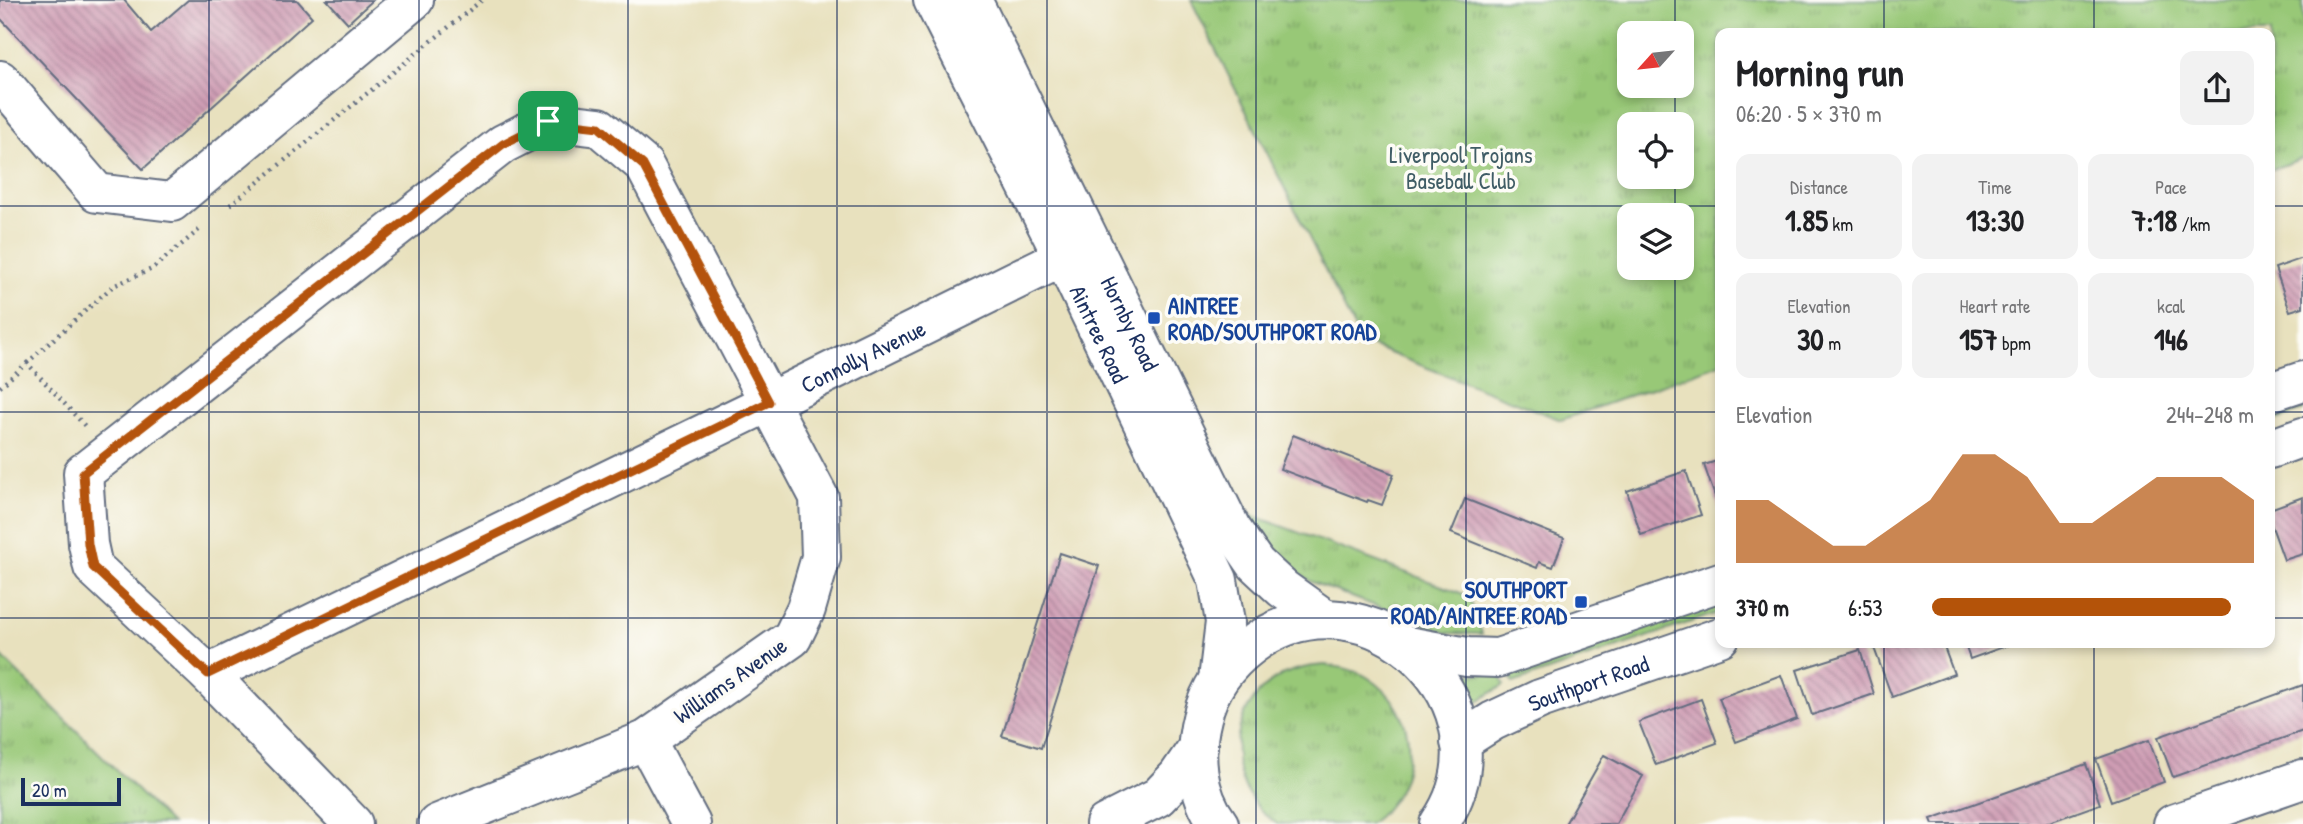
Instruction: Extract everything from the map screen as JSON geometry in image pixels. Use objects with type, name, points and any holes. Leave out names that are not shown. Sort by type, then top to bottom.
[{"type":"street","points":[[0,80],[97,193],[172,202],[414,0]]},
{"type":"street","name":"Aintree Road","points":[[933,0],[1063,257],[1218,580],[1225,622],[1218,680]]},
{"type":"street","name":"Hornby Road","points":[[972,0],[1231,528],[1256,564],[1283,589],[1325,620]]},
{"type":"street","name":"Williams Avenue","points":[[208,674],[93,567],[88,544],[83,473],[503,144],[548,121],[599,127],[643,165],[819,497],[821,557],[806,609],[793,638],[646,740],[437,824]]},
{"type":"street","name":"Connolly Avenue","points":[[208,674],[1063,257]]},
{"type":"street","points":[[2275,390],[2303,381]]},
{"type":"street","points":[[2275,447],[2303,438]]},
{"type":"street","points":[[1407,646],[1467,657],[1498,658],[1715,585]]},
{"type":"street","points":[[1219,824],[1201,785],[1198,768],[1198,734],[1205,705],[1218,680],[1237,656],[1264,636],[1291,625],[1325,620],[1353,622],[1377,629],[1407,646],[1426,663],[1447,693],[1457,721],[1461,759],[1456,787],[1445,816],[1439,824]]},
{"type":"street","name":"Southport Road","points":[[1460,742],[1493,721],[1540,699],[1715,639]]},
{"type":"street","points":[[208,674],[353,824]]},
{"type":"street","points":[[646,740],[691,824]]},
{"type":"street","points":[[1105,824],[1158,797],[1178,776],[1198,747]]},
{"type":"street","points":[[2173,824],[2303,779]]},
{"type":"path","points":[[0,387],[27,363],[110,452]]},
{"type":"green space","name":"Liverpool Trojans Baseball Club","points":[[1191,0],[2303,0],[2303,158],[2275,168],[2275,28],[1715,28],[1715,366],[1561,420],[1361,342]]},
{"type":"green space","points":[[2303,395],[2303,411],[2275,420],[2275,404]]},
{"type":"green space","points":[[1241,511],[1469,596],[1482,634],[1447,633],[1312,582],[1288,567],[1262,542]]},
{"type":"green space","points":[[1715,598],[1715,614],[1513,683],[1508,669]]},
{"type":"green space","points":[[0,655],[171,824],[0,824]]},
{"type":"green space","points":[[1325,665],[1367,677],[1385,692],[1398,709],[1406,729],[1406,771],[1398,791],[1386,809],[1369,824],[1277,824],[1259,809],[1246,790],[1239,769],[1237,748],[1240,727],[1249,707],[1263,689],[1282,675]]},
{"type":"green space","points":[[1498,671],[1504,685],[1470,706],[1459,680],[1463,675]]},
{"type":"building","points":[[0,0],[124,0],[151,32],[188,0],[297,0],[312,17],[143,169],[0,18]]},
{"type":"building","points":[[327,0],[373,0],[348,23]]},
{"type":"building","points":[[2303,258],[2303,307],[2290,311],[2275,268]]},
{"type":"building","points":[[1293,435],[1394,474],[1382,505],[1368,500],[1367,502],[1280,469]]},
{"type":"building","points":[[1715,462],[1715,497],[1704,465]]},
{"type":"building","points":[[1686,471],[1701,515],[1641,535],[1627,491]]},
{"type":"building","points":[[2303,497],[2303,554],[2284,560],[2275,535],[2275,507]]},
{"type":"building","points":[[1465,499],[1564,538],[1553,567],[1539,562],[1537,568],[1451,533]]},
{"type":"building","points":[[1060,553],[1099,566],[1041,748],[1002,736]]},
{"type":"building","points":[[1874,648],[1944,648],[1954,674],[1892,697]]},
{"type":"building","points":[[1966,648],[2000,648],[1970,659]]},
{"type":"building","points":[[1860,650],[1874,694],[1812,715],[1797,670]]},
{"type":"building","points":[[1781,675],[1797,719],[1736,742],[1719,698]]},
{"type":"building","points":[[2303,685],[2303,731],[2173,777],[2158,737]]},
{"type":"building","points":[[1701,699],[1717,743],[1656,765],[1639,722]]},
{"type":"building","points":[[2149,740],[2164,782],[2111,801],[2096,759]]},
{"type":"building","points":[[1604,755],[1643,776],[1616,824],[1565,824]]},
{"type":"building","points":[[2086,764],[2100,804],[2044,824],[1933,824],[1931,819]]},
{"type":"place","name":"AINTREE ROAD/SOUTHPORT ROAD","points":[[1154,318]]},
{"type":"place","name":"SOUTHPORT ROAD/AINTREE ROAD","points":[[1581,602]]},
{"type":"route","points":[[548,121],[599,127],[643,165],[769,402],[208,674],[93,567],[88,544],[83,473],[503,144],[548,121]]}]
